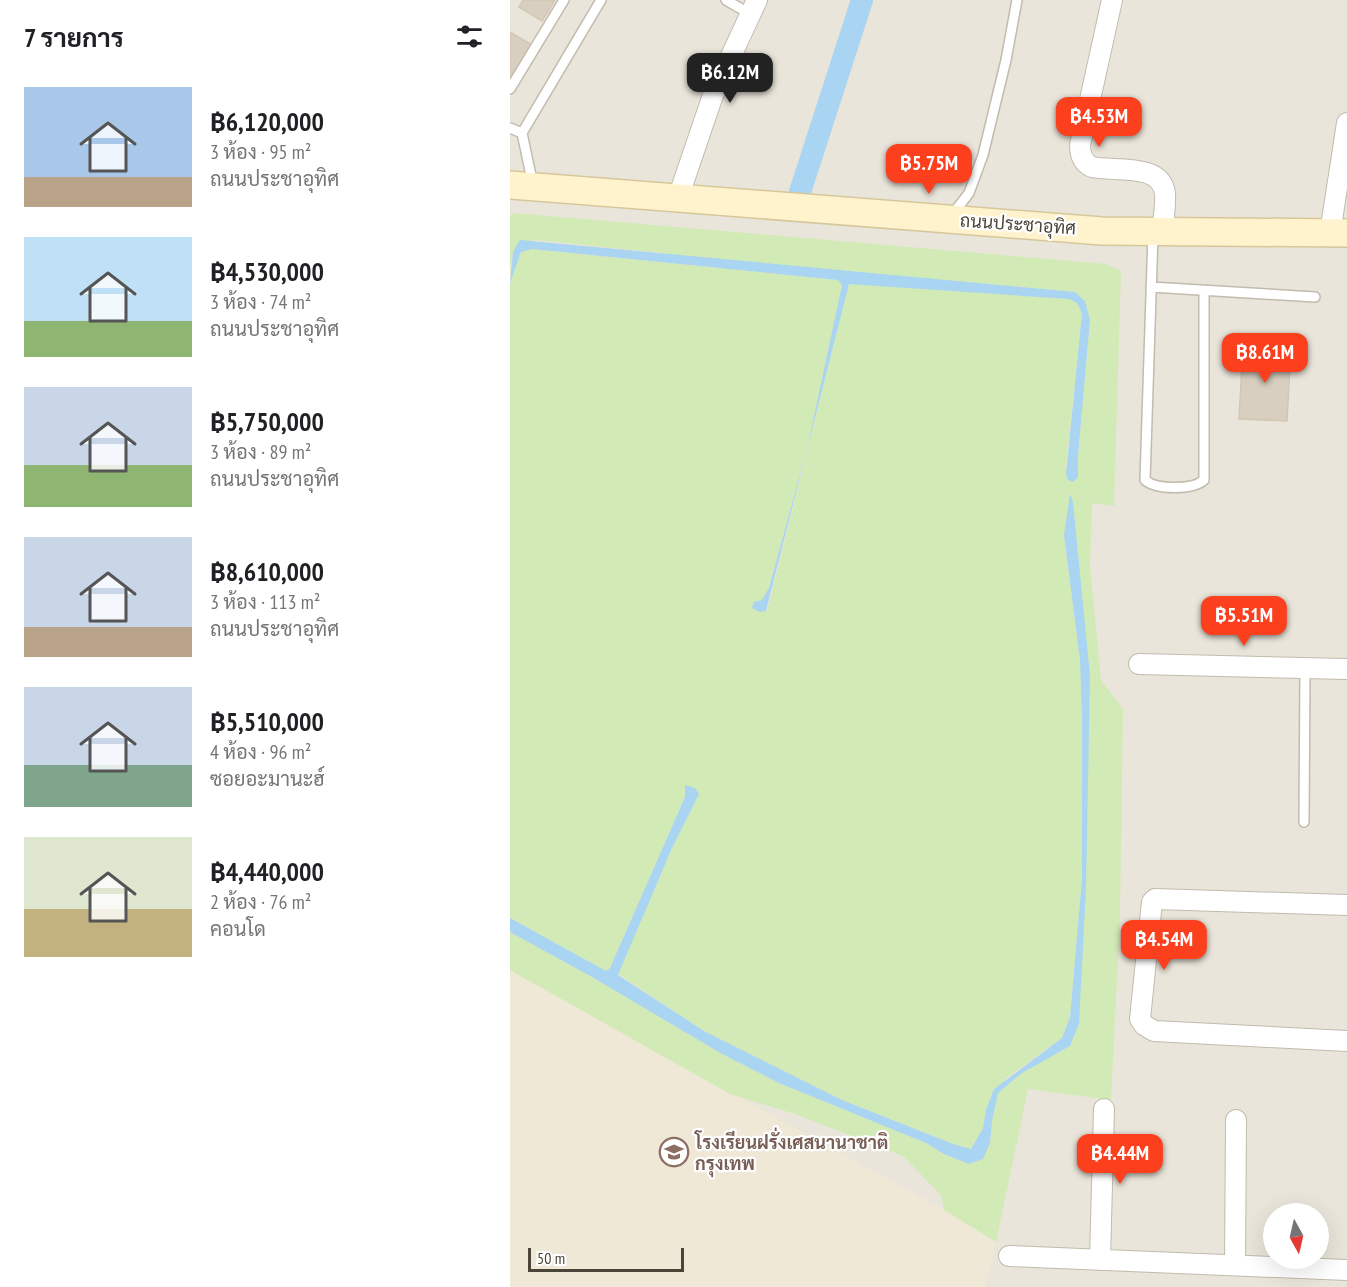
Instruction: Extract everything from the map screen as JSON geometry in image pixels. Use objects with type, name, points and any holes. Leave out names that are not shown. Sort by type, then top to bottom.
[{"type":"main road","name":"ถนนประชาอุทิศ","points":[[521,186],[1102,231],[1338,233]]},
{"type":"street","points":[[1112,0],[1080,145],[1081,154],[1092,167],[1147,172],[1155,177],[1165,193],[1157,232]]},
{"type":"street","points":[[678,198],[713,95],[754,7]]},
{"type":"street","points":[[1338,233],[1347,123]]},
{"type":"street","points":[[1139,664],[1347,669]]},
{"type":"street","points":[[1347,905],[1155,898],[1152,902],[1140,1018],[1144,1025],[1154,1031],[1347,1041]]},
{"type":"street","points":[[1100,1260],[1104,1109]]},
{"type":"street","points":[[1235,1265],[1236,1120]]},
{"type":"street","points":[[1009,1256],[1347,1270]]},
{"type":"lane","points":[[510,89],[564,0]]},
{"type":"lane","points":[[521,186],[522,133],[601,0]]},
{"type":"lane","points":[[726,0],[754,7]]},
{"type":"lane","points":[[948,219],[969,193],[983,155],[1006,60],[1017,0]]},
{"type":"lane","points":[[510,128],[522,133]]},
{"type":"lane","points":[[1157,232],[1151,287],[1145,480],[1156,487],[1193,486],[1204,480],[1204,290]]},
{"type":"lane","points":[[1151,287],[1315,297]]},
{"type":"lane","points":[[1304,822],[1305,668]]},
{"type":"shaded area","points":[[510,0],[1347,0],[1347,1287],[510,1287]]},
{"type":"shaded area","name":"โรงเรียนฝรั่งเศสนานาชาติ กรุงเทพ","points":[[510,970],[944,1210],[996,1242],[986,1287],[510,1287]]},
{"type":"green space","points":[[514,213],[1106,264],[1121,271],[1114,506],[1092,503],[1090,566],[1101,680],[1123,709],[1120,917],[1111,1100],[1028,1089],[996,1242],[944,1210],[941,1195],[903,1156],[795,1114],[730,1094],[510,970],[510,932],[592,977],[722,1054],[779,1083],[926,1143],[944,1154],[969,1164],[983,1159],[990,1143],[998,1093],[1022,1073],[1070,1046],[1079,1024],[1090,676],[1064,535],[1080,660],[1082,719],[1082,879],[1070,1017],[1062,1038],[1006,1078],[986,1110],[983,1128],[971,1149],[842,1100],[704,1031],[618,974],[672,848],[699,794],[695,788],[685,786],[685,797],[610,968],[606,971],[510,918],[510,283],[521,252],[532,249],[838,280],[842,285],[807,449],[769,588],[762,601],[767,611],[849,283],[1069,299],[1077,303],[1082,313],[1066,466],[1068,480],[1078,477],[1090,320],[1085,301],[1075,292],[805,268],[536,240],[513,252],[510,272],[510,216]]},
{"type":"water","points":[[520,240],[1075,292],[1085,301],[1090,320],[1078,477],[1073,482],[1068,480],[1066,474],[1082,313],[1077,303],[1069,299],[849,284],[766,611],[760,612],[752,608],[754,602],[762,600],[769,588],[807,449],[842,285],[838,280],[532,249],[521,252],[510,283],[513,252]]},
{"type":"water","points":[[1070,494],[1073,502],[1090,676],[1086,887],[1079,1024],[1070,1046],[1022,1073],[998,1093],[990,1143],[983,1159],[969,1164],[944,1154],[926,1143],[779,1083],[722,1054],[592,977],[510,932],[510,918],[606,971],[610,968],[685,797],[685,785],[695,788],[699,794],[672,848],[618,975],[704,1031],[842,1100],[971,1149],[983,1128],[986,1110],[994,1089],[1062,1038],[1070,1017],[1082,879],[1082,719],[1080,660],[1064,535]]},
{"type":"building","points":[[523,0],[555,0],[542,21],[519,7]]},
{"type":"building","points":[[510,32],[532,45],[510,81]]},
{"type":"building","points":[[1243,346],[1291,348],[1287,421],[1239,419]]},
{"type":"waterway","points":[[800,192],[862,0]]},
{"type":"place","name":"โรงเรียนฝรั่งเศสนานาชาติ กรุงเทพ","points":[[674,1152]]}]
